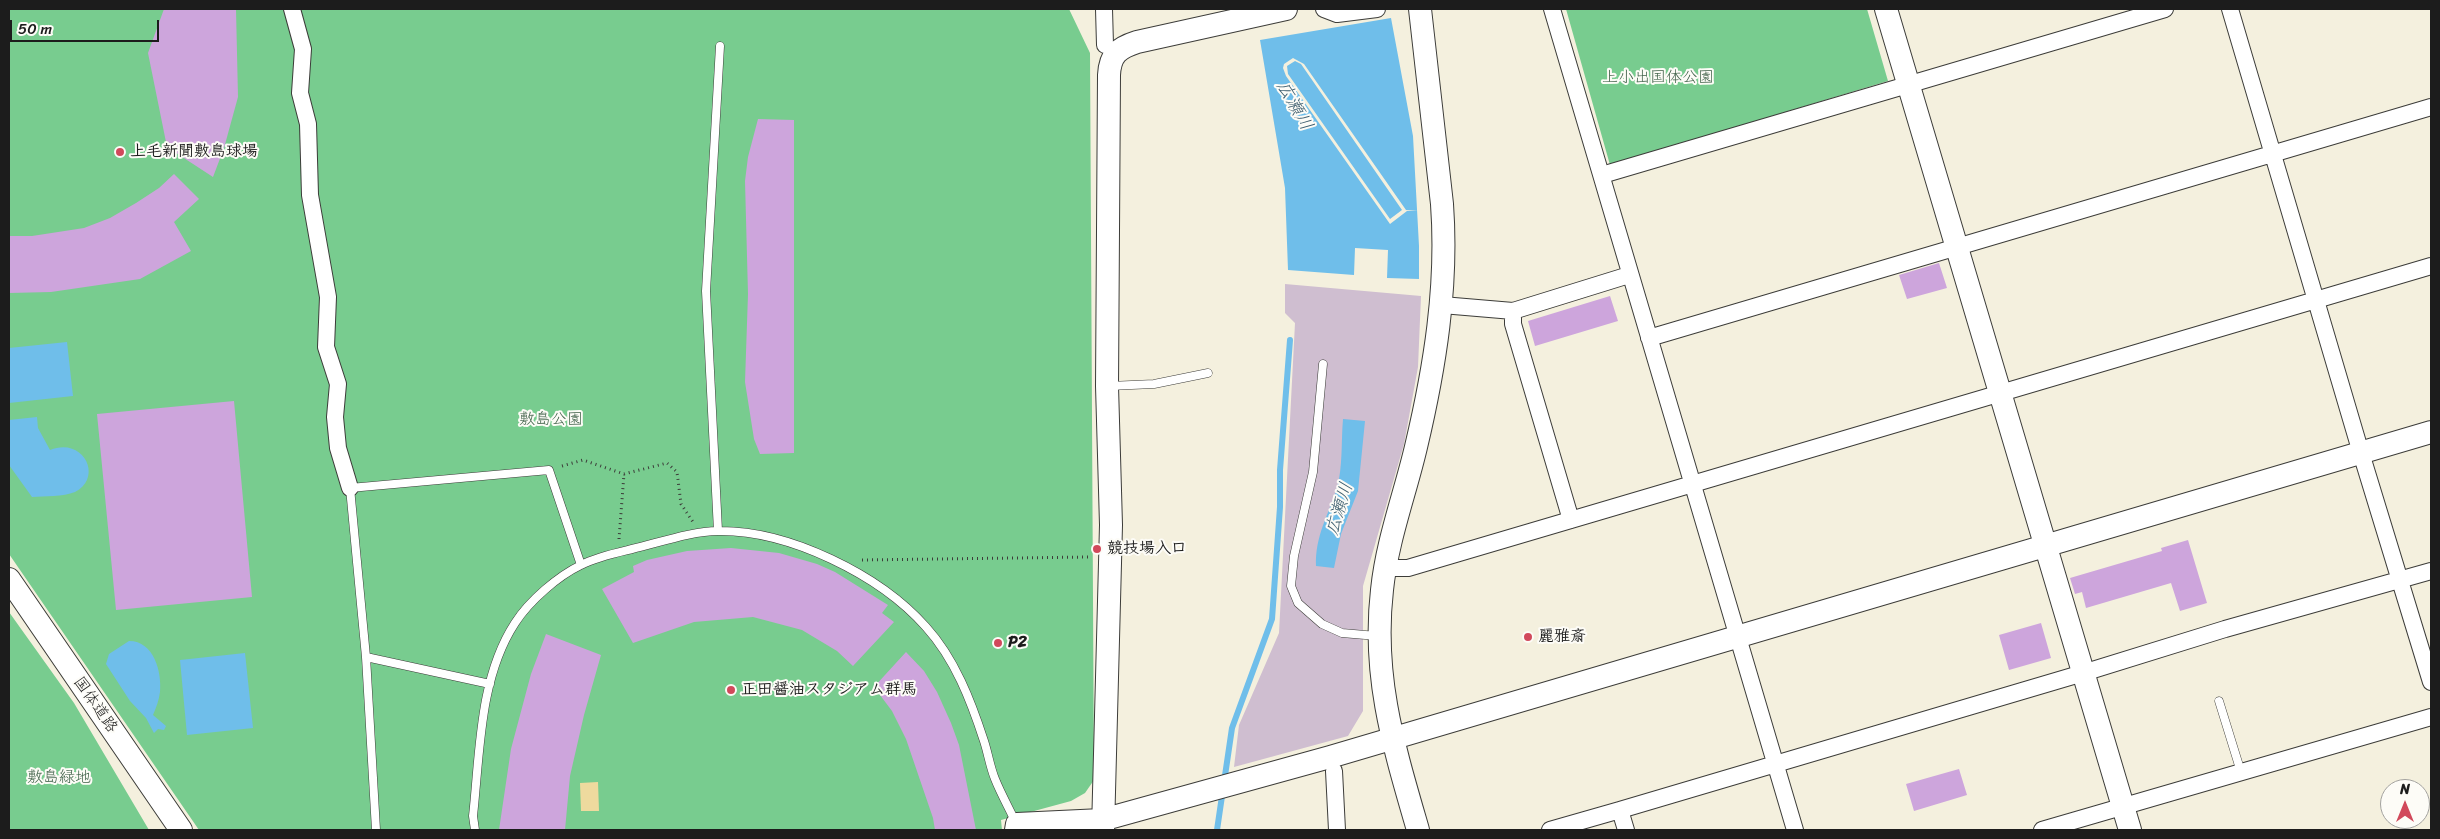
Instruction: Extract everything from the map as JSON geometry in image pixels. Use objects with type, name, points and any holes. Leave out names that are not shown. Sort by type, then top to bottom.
[{"type":"street","points":[[292,9],[302,49],[300,93],[308,124],[310,195],[328,298],[326,347],[338,384],[335,417],[338,448],[350,488]]},
{"type":"street","points":[[1104,9],[1105,45]]},
{"type":"street","points":[[1102,825],[1111,525],[1107,386],[1109,75],[1111,58],[1120,49],[1137,42],[1286,9]]},
{"type":"street","points":[[1324,9],[1337,14],[1377,9]]},
{"type":"street","points":[[1418,830],[1391,738],[1382,689],[1379,636],[1385,568],[1431,379],[1442,305],[1444,230],[1420,9]]},
{"type":"street","points":[[1552,9],[1602,174],[1629,275],[1795,830]]},
{"type":"street","points":[[1886,9],[2130,830]]},
{"type":"street","points":[[1602,174],[2165,9]]},
{"type":"street","points":[[2230,9],[2361,453],[2431,682]]},
{"type":"street","points":[[1649,338],[2431,107]]},
{"type":"street","points":[[1385,568],[1408,568],[2431,266]]},
{"type":"street","points":[[1442,305],[1513,311],[1629,275]]},
{"type":"street","points":[[1513,311],[1513,324],[1571,520]]},
{"type":"street","points":[[1017,827],[1102,825],[1202,792],[1737,638],[2431,432]]},
{"type":"street","points":[[1550,830],[2083,673],[2225,629],[2431,571]]},
{"type":"street","name":"国体道路","points":[[9,579],[181,830]]},
{"type":"street","points":[[2042,830],[2431,717]]},
{"type":"street","points":[[1334,771],[1337,830]]},
{"type":"street","points":[[1620,810],[1626,830]]},
{"type":"lane","points":[[718,531],[706,291],[720,46]]},
{"type":"lane","points":[[1323,364],[1313,472],[1294,556],[1291,586],[1298,603],[1322,624],[1332,630],[1350,635],[1379,636]]},
{"type":"lane","points":[[1107,386],[1154,384],[1208,373]]},
{"type":"lane","points":[[376,830],[366,657],[350,488],[549,470],[581,565]]},
{"type":"lane","points":[[475,830],[473,816],[490,684],[514,623],[535,598],[581,565],[619,552],[718,531],[762,536],[811,550],[868,579],[906,607],[927,628],[946,653],[970,700],[994,777],[1017,827]]},
{"type":"lane","points":[[366,657],[490,684]]},
{"type":"lane","points":[[2219,702],[2241,772]]},
{"type":"path","points":[[549,470],[583,460],[624,474],[667,463],[677,472],[681,504],[692,521],[707,533]]},
{"type":"path","points":[[619,552],[624,474]]},
{"type":"path","points":[[850,570],[857,562],[865,559],[1090,558]]},
{"type":"shaded area","points":[[1285,284],[1421,296],[1418,367],[1404,444],[1363,586],[1363,711],[1348,736],[1234,767],[1239,725],[1279,633],[1295,323],[1285,313]]},
{"type":"green space","name":"敷島公園","points":[[9,9],[1069,9],[1090,53],[1094,780],[1085,793],[1071,801],[1001,820],[1002,830],[199,830],[9,554]]},
{"type":"green space","name":"上小出国体公園","points":[[1566,9],[1867,9],[1888,81],[1610,165]]},
{"type":"green space","name":"敷島緑地","points":[[9,612],[74,703],[149,830],[9,830]]},
{"type":"sand","points":[[598,782],[599,811],[581,811],[580,783]]},
{"type":"water","name":"広瀬川","points":[[1391,18],[1413,136],[1419,279],[1387,278],[1388,250],[1355,248],[1354,275],[1288,270],[1285,188],[1260,40]]},
{"type":"water","points":[[67,342],[73,396],[9,403],[9,348]]},
{"type":"water","points":[[37,417],[38,428],[50,450],[62,447],[72,449],[80,453],[86,460],[89,468],[88,477],[84,485],[75,492],[60,496],[32,497],[9,465],[9,420]]},
{"type":"water","name":"広瀬川","points":[[1343,419],[1365,421],[1358,491],[1341,534],[1334,568],[1316,566],[1320,536],[1339,480]]},
{"type":"water","points":[[129,641],[138,642],[145,646],[155,659],[160,676],[160,692],[153,715],[166,726],[164,730],[158,729],[154,733],[146,718],[130,701],[106,664],[109,654]]},
{"type":"water","points":[[245,653],[253,728],[187,735],[180,660]]},
{"type":"pier","points":[[1293,58],[1304,64],[1406,210],[1418,211],[1407,211],[1390,224],[1286,76],[1283,68],[1284,64]],"holes":[[[1295,61],[1301,64],[1402,210],[1390,219],[1288,74],[1287,66]]]},
{"type":"building","points":[[164,9],[236,9],[238,97],[224,148],[213,177],[167,147],[148,53]]},
{"type":"building","points":[[758,119],[794,120],[794,453],[760,454],[754,439],[745,382],[748,294],[745,181],[748,157]]},
{"type":"building","points":[[174,174],[199,199],[174,222],[191,251],[140,279],[51,292],[9,293],[9,236],[32,236],[84,228],[110,218],[136,203],[159,188]]},
{"type":"building","points":[[1939,263],[1947,288],[1907,299],[1899,275]]},
{"type":"building","points":[[1610,296],[1618,321],[1535,346],[1528,321]]},
{"type":"building","points":[[234,401],[252,597],[116,610],[97,414]]},
{"type":"building","points":[[2188,540],[2207,603],[2180,611],[2171,583],[2086,608],[2082,592],[2075,594],[2070,578],[2162,551],[2161,548]]},
{"type":"building","points":[[731,548],[779,553],[817,564],[835,572],[888,605],[882,613],[894,622],[853,666],[837,651],[802,630],[753,617],[694,622],[633,643],[602,589],[634,572],[633,566],[647,560],[687,551]]},
{"type":"building","points":[[2041,623],[2051,658],[2009,670],[1999,635]]},
{"type":"building","points":[[546,634],[601,655],[584,715],[570,776],[565,830],[499,830],[511,749],[531,674]]},
{"type":"building","points":[[906,652],[924,671],[937,692],[951,723],[959,745],[976,830],[935,830],[933,818],[906,739],[892,711],[874,687]]},
{"type":"building","points":[[1959,769],[1967,795],[1914,811],[1906,784]]},
{"type":"waterway","points":[[1217,830],[1232,728],[1272,619],[1280,507],[1280,470],[1290,340]]},
{"type":"place","name":"上毛新聞敷島球場","points":[[120,152]]},
{"type":"place","name":"競技場入口","points":[[1097,549]]},
{"type":"place","name":"麗雅斎","points":[[1528,637]]},
{"type":"place","name":"P2","points":[[998,643]]},
{"type":"place","name":"正田醤油スタジアム群馬","points":[[731,690]]}]
